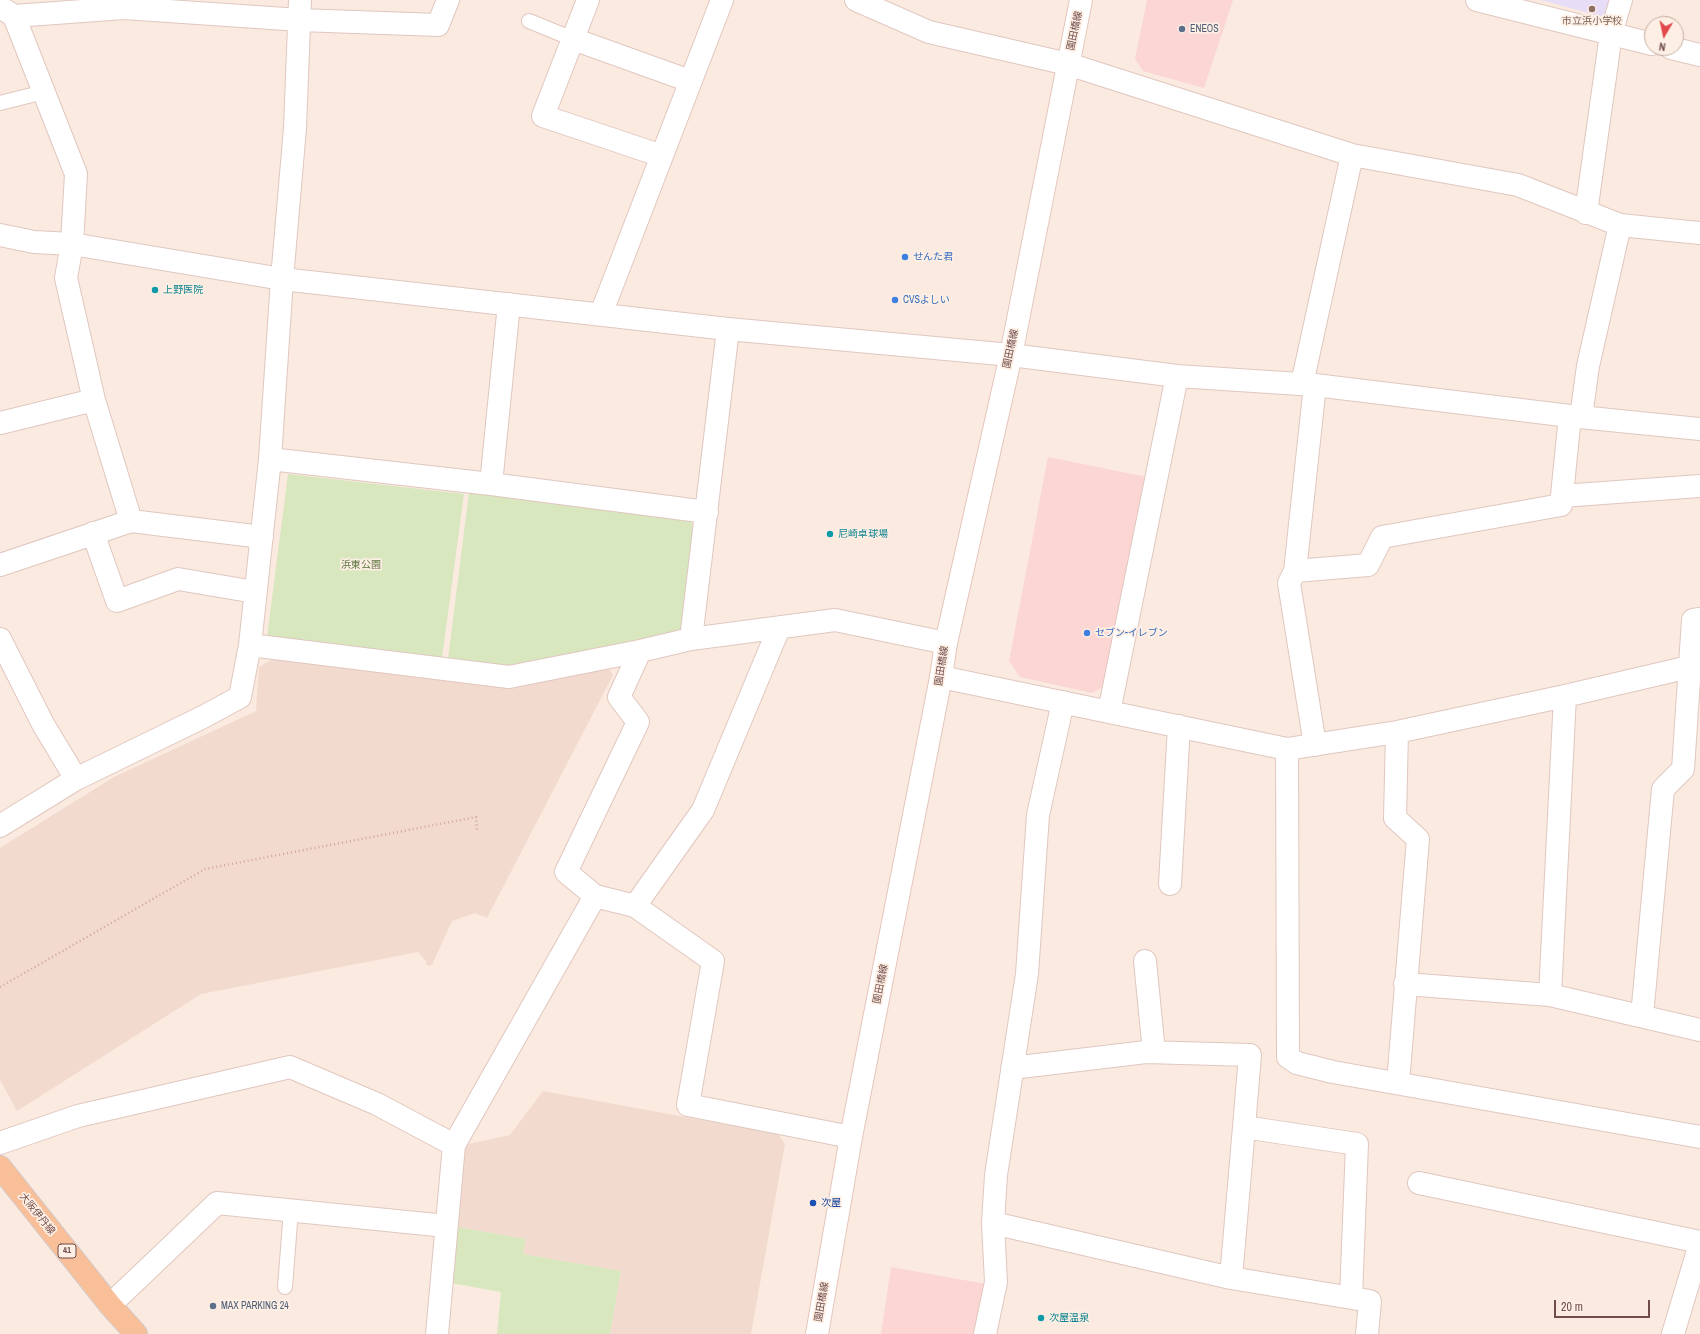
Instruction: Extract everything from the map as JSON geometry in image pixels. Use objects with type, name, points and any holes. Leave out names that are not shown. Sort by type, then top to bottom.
[{"type":"main road","name":"大阪伊丹線","points":[[0,1167],[110,1305],[136,1334]]},
{"type":"street","points":[[131,521],[94,400],[66,278],[72,244],[76,174],[44,92],[7,11],[124,8],[300,10],[438,26],[448,0]]},
{"type":"street","points":[[588,0],[543,116],[662,156]]},
{"type":"street","points":[[601,314],[722,0]]},
{"type":"street","points":[[856,0],[929,32],[1068,64],[1352,155],[1518,185],[1586,213],[1620,225],[1700,233]]},
{"type":"street","name":"園田橋線","points":[[817,1334],[851,1137],[941,677],[946,643],[1011,355],[1081,0]]},
{"type":"street","points":[[1477,0],[1644,42]]},
{"type":"street","points":[[1586,213],[1611,34],[1621,0]]},
{"type":"street","points":[[0,826],[76,779],[203,717],[240,697],[250,645],[270,459],[282,279],[296,128],[300,10]]},
{"type":"street","points":[[573,39],[690,81]]},
{"type":"street","points":[[1684,51],[1700,55]]},
{"type":"street","points":[[1315,745],[1289,583],[1295,571],[1309,384],[1352,155]]},
{"type":"street","points":[[1295,571],[1368,565],[1382,537],[1561,505],[1576,416],[1620,225]]},
{"type":"street","points":[[0,235],[34,242],[72,244],[282,279],[728,329],[1011,355],[1177,376],[1309,384],[1576,416],[1700,429]]},
{"type":"street","points":[[491,484],[509,304]]},
{"type":"street","points":[[691,638],[728,329]]},
{"type":"street","points":[[1109,712],[1177,376]]},
{"type":"street","points":[[0,423],[94,400]]},
{"type":"street","points":[[270,459],[491,484],[707,512]]},
{"type":"street","points":[[1562,496],[1700,486]]},
{"type":"street","points":[[0,565],[131,521],[262,537]]},
{"type":"street","points":[[93,533],[116,601],[178,579],[255,592]]},
{"type":"street","points":[[1642,1016],[1663,789],[1682,769],[1693,620],[1700,619]]},
{"type":"street","points":[[250,645],[509,677],[640,651],[691,638],[836,620],[946,643]]},
{"type":"street","points":[[635,906],[702,810],[779,628]]},
{"type":"street","points":[[0,639],[43,724],[76,779]]},
{"type":"street","points":[[640,651],[619,697],[638,722],[566,872],[595,896],[635,906],[713,961],[688,1105],[851,1137]]},
{"type":"street","points":[[941,677],[1287,750],[1397,732],[1565,696],[1689,667]]},
{"type":"street","points":[[1550,994],[1565,696]]},
{"type":"street","points":[[985,1334],[996,1282],[993,1223],[996,1175],[1027,974],[1038,815],[1063,702]]},
{"type":"street","points":[[1170,884],[1179,726]]},
{"type":"street","points":[[1397,732],[1395,818],[1418,839],[1398,1082]]},
{"type":"street","points":[[1287,750],[1288,1057],[1298,1063],[1333,1072],[1398,1082],[1700,1137]]},
{"type":"street","points":[[437,1334],[454,1145],[595,896]]},
{"type":"street","points":[[1145,961],[1154,1052]]},
{"type":"street","points":[[1405,984],[1550,994],[1700,1030]]},
{"type":"street","points":[[1012,1068],[1154,1052],[1250,1055],[1231,1278]]},
{"type":"street","points":[[0,1143],[78,1116],[290,1067],[378,1104],[454,1145]]},
{"type":"street","points":[[1244,1127],[1357,1144],[1351,1297]]},
{"type":"street","points":[[1419,1183],[1700,1243],[1673,1334]]},
{"type":"street","points":[[110,1305],[217,1203],[446,1226]]},
{"type":"street","points":[[993,1223],[1231,1278],[1370,1301],[1367,1334]]},
{"type":"lane","points":[[529,20],[573,39]]},
{"type":"lane","points":[[0,103],[44,92]]},
{"type":"lane","points":[[285,1287],[292,1210]]},
{"type":"path","points":[[0,987],[205,869],[476,817],[477,830]]},
{"type":"shaded area","name":"ENEOS","points":[[1147,0],[1233,0],[1204,88],[1143,71],[1135,59]]},
{"type":"shaded area","name":"市立浜小学校","points":[[1541,0],[1612,0],[1607,18]]},
{"type":"shaded area","points":[[1048,457],[1147,477],[1103,687],[1092,693],[1020,677],[1009,661]]},
{"type":"shaded area","points":[[273,659],[605,663],[613,675],[487,918],[475,913],[452,921],[432,965],[427,966],[426,961],[418,952],[201,994],[17,1111],[0,1080],[0,848],[114,777],[256,711],[259,667]]},
{"type":"shaded area","points":[[543,1091],[778,1134],[785,1144],[751,1334],[610,1334],[621,1271],[523,1254],[526,1239],[458,1227],[464,1145],[510,1135]]},
{"type":"shaded area","points":[[891,1267],[986,1284],[978,1334],[881,1334]]},
{"type":"green space","name":"浜東公園","points":[[288,474],[464,494],[442,658],[267,637]]},
{"type":"green space","points":[[469,492],[688,518],[695,529],[685,625],[675,634],[509,666],[448,659]]},
{"type":"green space","points":[[458,1227],[526,1239],[523,1254],[621,1271],[610,1334],[497,1334],[501,1292],[451,1283]]},
{"type":"place","name":"市立浜小学校","points":[[1592,9]]},
{"type":"place","name":"ENEOS","points":[[1182,29]]},
{"type":"place","name":"せんた君","points":[[905,257]]},
{"type":"place","name":"上野医院","points":[[155,290]]},
{"type":"place","name":"CVSよしい","points":[[895,300]]},
{"type":"place","name":"尼崎卓球場","points":[[830,534]]},
{"type":"place","name":"セブン-イレブン","points":[[1087,633]]},
{"type":"place","name":"次屋","points":[[813,1203]]},
{"type":"place","name":"MAX PARKING 24","points":[[213,1306]]},
{"type":"place","name":"次屋温泉","points":[[1041,1318]]}]
